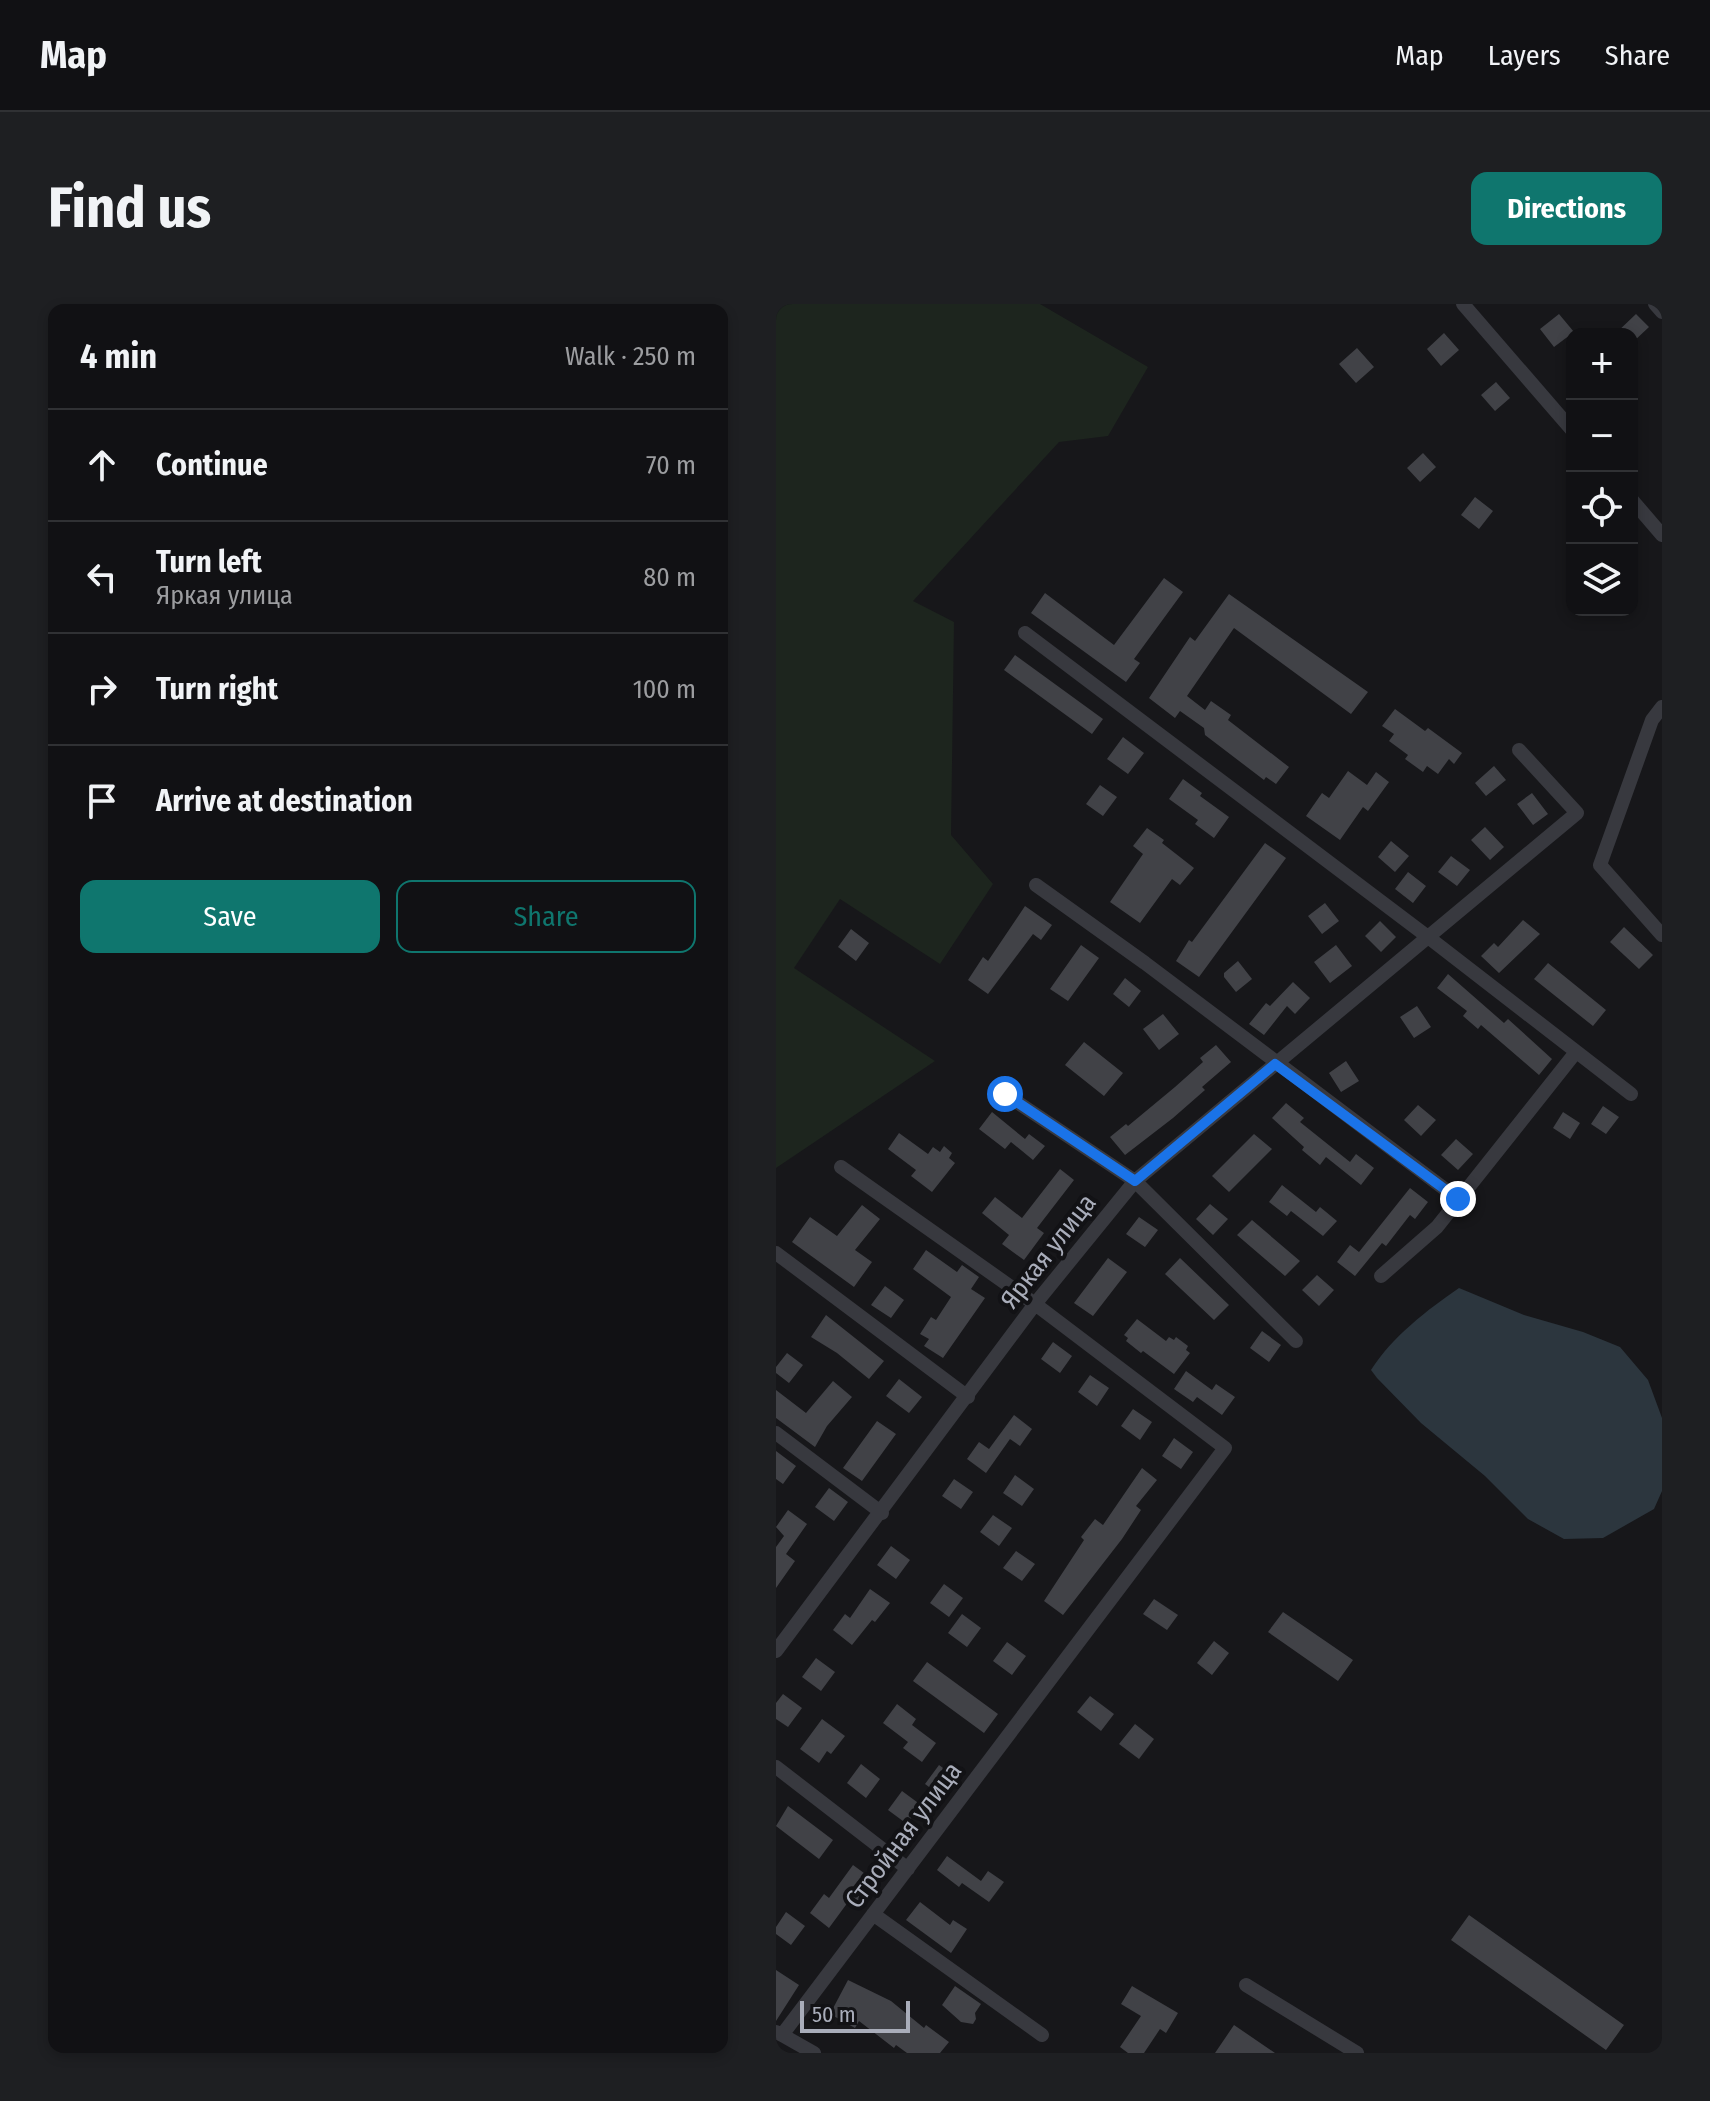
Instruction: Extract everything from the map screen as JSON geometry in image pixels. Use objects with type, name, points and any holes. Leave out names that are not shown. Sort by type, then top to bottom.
[{"type":"street","points":[[1463,304],[1566,423]]},
{"type":"street","points":[[1655,304],[1662,312]]},
{"type":"street","points":[[1638,507],[1662,535]]},
{"type":"street","points":[[1025,633],[1631,1094]]},
{"type":"street","points":[[1662,707],[1652,720],[1600,865],[1662,935]]},
{"type":"street","name":"Яркая улица","points":[[776,1651],[882,1513],[1035,1304],[1135,1181],[1577,813],[1519,750]]},
{"type":"street","points":[[1036,885],[1145,963],[1458,1199]]},
{"type":"street","points":[[1381,1276],[1437,1227],[1576,1052]]},
{"type":"street","points":[[1005,1094],[1135,1181],[1296,1341]]},
{"type":"street","points":[[841,1167],[1035,1304]]},
{"type":"street","points":[[776,1253],[968,1397]]},
{"type":"street","name":"Стройная улица","points":[[779,2033],[908,1869],[1225,1448],[1035,1304]]},
{"type":"street","points":[[776,1433],[882,1513]]},
{"type":"street","points":[[776,1767],[908,1869]]},
{"type":"street","points":[[873,1914],[1042,2035]]},
{"type":"street","points":[[1246,1985],[1351,2052]]},
{"type":"street","points":[[779,2033],[814,2053]]},
{"type":"shaded area","points":[[776,304],[1040,304],[1148,367],[1108,436],[1059,442],[913,601],[954,622],[951,835],[993,884],[940,964],[840,899],[794,968],[935,1061],[776,1168]]},
{"type":"shaded area","points":[[1459,1288],[1524,1315],[1583,1332],[1620,1347],[1648,1380],[1662,1418],[1662,1491],[1654,1509],[1603,1538],[1564,1539],[1528,1519],[1485,1476],[1421,1423],[1377,1378],[1371,1370],[1389,1346]]},
{"type":"building","points":[[1559,314],[1571,328],[1566,328],[1566,338],[1554,347],[1540,329]]},
{"type":"building","points":[[1636,314],[1649,327],[1638,337],[1638,328],[1621,328]]},
{"type":"building","points":[[1444,333],[1459,350],[1441,366],[1427,349]]},
{"type":"building","points":[[1357,348],[1374,367],[1356,383],[1339,364]]},
{"type":"building","points":[[1496,382],[1510,398],[1495,411],[1481,395]]},
{"type":"building","points":[[1423,453],[1436,467],[1420,482],[1407,468]]},
{"type":"building","points":[[1475,497],[1493,511],[1479,529],[1461,515]]},
{"type":"building","points":[[1164,578],[1183,592],[1134,659],[1140,663],[1126,682],[1031,613],[1045,593],[1114,645]]},
{"type":"building","points":[[1229,594],[1368,692],[1351,714],[1234,628],[1187,696],[1205,710],[1211,701],[1231,715],[1228,720],[1289,767],[1276,784],[1266,777],[1264,780],[1205,735],[1204,728],[1180,711],[1175,718],[1149,698],[1190,637],[1195,641]]},
{"type":"building","points":[[1015,655],[1103,719],[1092,734],[1004,670]]},
{"type":"building","points":[[1395,709],[1462,753],[1454,764],[1449,759],[1438,774],[1427,766],[1423,772],[1405,759],[1408,755],[1389,741],[1394,734],[1382,726]]},
{"type":"building","points":[[1123,737],[1144,753],[1128,774],[1107,759]]},
{"type":"building","points":[[1494,766],[1506,780],[1486,796],[1475,783]]},
{"type":"building","points":[[1348,771],[1367,785],[1376,772],[1389,782],[1368,811],[1363,807],[1340,840],[1306,816],[1322,793],[1329,798]]},
{"type":"building","points":[[1183,779],[1229,817],[1214,838],[1195,824],[1198,820],[1169,799]]},
{"type":"building","points":[[1100,785],[1117,797],[1103,816],[1086,804]]},
{"type":"building","points":[[1532,793],[1548,814],[1533,825],[1517,804]]},
{"type":"building","points":[[1485,827],[1504,847],[1490,860],[1471,840]]},
{"type":"building","points":[[1147,828],[1194,868],[1180,885],[1172,879],[1140,923],[1110,902],[1143,854],[1133,846]]},
{"type":"building","points":[[1391,841],[1409,856],[1395,872],[1378,857]]},
{"type":"building","points":[[1265,843],[1286,858],[1199,977],[1176,961]]},
{"type":"building","points":[[1451,856],[1470,870],[1457,886],[1438,872]]},
{"type":"building","points":[[1408,872],[1426,886],[1413,903],[1395,889]]},
{"type":"building","points":[[1325,903],[1339,921],[1322,934],[1308,916]]},
{"type":"building","points":[[1025,906],[1052,925],[1041,940],[1033,934],[988,994],[968,980],[983,957],[988,961]]},
{"type":"building","points":[[1523,920],[1540,934],[1499,973],[1481,956],[1494,943],[1498,947]]},
{"type":"building","points":[[1380,921],[1396,937],[1381,952],[1365,936]]},
{"type":"building","points":[[1624,927],[1653,955],[1639,969],[1610,942]]},
{"type":"building","points":[[851,929],[869,943],[856,961],[838,947]]},
{"type":"building","points":[[1081,945],[1099,958],[1068,1001],[1050,989]]},
{"type":"building","points":[[1336,945],[1352,966],[1330,983],[1314,962]]},
{"type":"building","points":[[1238,961],[1252,979],[1236,992],[1224,973]]},
{"type":"building","points":[[1548,963],[1606,1010],[1593,1026],[1534,979]]},
{"type":"building","points":[[1448,974],[1504,1023],[1508,1019],[1552,1059],[1539,1075],[1481,1025],[1478,1029],[1463,1016],[1467,1011],[1437,988]]},
{"type":"building","points":[[1125,978],[1141,991],[1129,1007],[1113,994]]},
{"type":"building","points":[[1293,982],[1310,998],[1295,1014],[1287,1006],[1264,1035],[1249,1024],[1266,1003],[1270,1006]]},
{"type":"building","points":[[1417,1006],[1431,1027],[1414,1038],[1400,1017]]},
{"type":"building","points":[[1163,1014],[1179,1034],[1159,1050],[1143,1029]]},
{"type":"building","points":[[1084,1042],[1123,1073],[1104,1096],[1065,1065]]},
{"type":"building","points":[[1216,1045],[1231,1062],[1202,1087],[1205,1090],[1125,1155],[1110,1137],[1175,1087],[1203,1062],[1200,1058]]},
{"type":"building","points":[[1346,1061],[1359,1081],[1341,1092],[1329,1073]]},
{"type":"building","points":[[1286,1103],[1304,1118],[1300,1122],[1350,1162],[1356,1154],[1374,1168],[1361,1185],[1326,1157],[1320,1165],[1272,1118]]},
{"type":"building","points":[[1418,1105],[1436,1120],[1421,1136],[1404,1120]]},
{"type":"building","points":[[1603,1106],[1619,1117],[1606,1134],[1591,1124]]},
{"type":"building","points":[[992,1112],[1025,1139],[1029,1134],[1045,1146],[1033,1160],[1011,1142],[1005,1149],[979,1129]]},
{"type":"building","points":[[1563,1112],[1580,1123],[1570,1139],[1553,1128]]},
{"type":"building","points":[[899,1133],[928,1154],[933,1147],[940,1152],[944,1146],[952,1153],[949,1158],[955,1163],[932,1192],[911,1176],[916,1170],[888,1149]]},
{"type":"building","points":[[1254,1134],[1272,1149],[1229,1192],[1212,1176]]},
{"type":"building","points":[[1456,1139],[1473,1154],[1458,1170],[1441,1155]]},
{"type":"building","points":[[1060,1169],[1074,1180],[1037,1228],[1044,1233],[1024,1260],[1002,1244],[1009,1235],[982,1213],[995,1197],[1022,1218]]},
{"type":"building","points":[[1282,1185],[1316,1212],[1320,1207],[1337,1221],[1323,1236],[1291,1211],[1287,1216],[1269,1202]]},
{"type":"building","points":[[1410,1188],[1428,1202],[1415,1219],[1410,1215],[1386,1246],[1382,1243],[1355,1276],[1337,1262],[1350,1245],[1359,1252]]},
{"type":"building","points":[[1210,1204],[1228,1219],[1213,1235],[1196,1219]]},
{"type":"building","points":[[862,1205],[880,1219],[855,1250],[872,1262],[854,1287],[792,1242],[810,1217],[837,1236]]},
{"type":"building","points":[[1139,1217],[1158,1230],[1145,1247],[1126,1234]]},
{"type":"building","points":[[1252,1220],[1300,1261],[1285,1276],[1237,1235]]},
{"type":"building","points":[[926,1250],[957,1272],[962,1265],[979,1277],[971,1289],[985,1298],[943,1358],[924,1346],[929,1339],[920,1334],[931,1317],[936,1320],[951,1297],[913,1269]]},
{"type":"building","points":[[1108,1258],[1127,1272],[1093,1316],[1074,1303]]},
{"type":"building","points":[[1180,1258],[1229,1305],[1214,1320],[1165,1274]]},
{"type":"building","points":[[1317,1275],[1334,1290],[1319,1306],[1302,1290]]},
{"type":"building","points":[[885,1286],[904,1300],[891,1318],[871,1305]]},
{"type":"building","points":[[826,1315],[884,1361],[869,1379],[811,1337]]},
{"type":"building","points":[[1137,1319],[1166,1341],[1169,1337],[1174,1340],[1176,1337],[1188,1346],[1186,1350],[1190,1353],[1174,1374],[1126,1341],[1128,1338],[1124,1335]]},
{"type":"building","points":[[1262,1331],[1281,1345],[1269,1362],[1250,1348]]},
{"type":"building","points":[[1053,1342],[1072,1356],[1060,1373],[1041,1359]]},
{"type":"building","points":[[787,1353],[803,1365],[789,1383],[776,1373],[776,1367]]},
{"type":"building","points":[[1186,1371],[1212,1390],[1216,1384],[1235,1397],[1222,1415],[1197,1397],[1193,1402],[1174,1389]]},
{"type":"building","points":[[1090,1375],[1109,1388],[1097,1406],[1078,1392]]},
{"type":"building","points":[[899,1379],[922,1397],[909,1413],[886,1396]]},
{"type":"building","points":[[833,1381],[852,1397],[827,1426],[815,1447],[776,1418],[776,1390],[806,1413]]},
{"type":"building","points":[[1133,1409],[1152,1422],[1140,1440],[1121,1426]]},
{"type":"building","points":[[1014,1415],[1032,1429],[1020,1446],[1010,1439],[986,1473],[967,1459],[979,1442],[989,1449]]},
{"type":"building","points":[[877,1421],[896,1434],[862,1481],[843,1468]]},
{"type":"building","points":[[1174,1438],[1193,1452],[1181,1469],[1162,1456]]},
{"type":"building","points":[[776,1451],[796,1466],[783,1484],[776,1479]]},
{"type":"building","points":[[1142,1468],[1157,1480],[1136,1506],[1141,1510],[1063,1615],[1044,1601],[1084,1540],[1081,1537],[1095,1519],[1103,1525]]},
{"type":"building","points":[[1015,1475],[1034,1489],[1022,1506],[1003,1493]]},
{"type":"building","points":[[954,1479],[973,1492],[961,1509],[942,1496]]},
{"type":"building","points":[[829,1488],[848,1502],[834,1521],[815,1507]]},
{"type":"building","points":[[788,1510],[807,1524],[786,1554],[795,1561],[776,1588],[776,1547],[784,1536],[776,1527]]},
{"type":"building","points":[[993,1515],[1012,1528],[999,1546],[980,1532]]},
{"type":"building","points":[[891,1546],[910,1560],[896,1579],[877,1565]]},
{"type":"building","points":[[1016,1551],[1035,1564],[1022,1581],[1003,1568]]},
{"type":"building","points":[[944,1584],[963,1598],[949,1617],[930,1603]]},
{"type":"building","points":[[870,1589],[890,1603],[852,1645],[833,1630],[845,1614],[850,1618]]},
{"type":"building","points":[[1154,1599],[1178,1615],[1167,1630],[1143,1614]]},
{"type":"building","points":[[1283,1612],[1353,1660],[1338,1681],[1268,1632]]},
{"type":"building","points":[[962,1614],[981,1628],[967,1647],[948,1633]]},
{"type":"building","points":[[1214,1641],[1229,1653],[1212,1675],[1197,1663]]},
{"type":"building","points":[[1007,1642],[1026,1656],[1012,1675],[993,1661]]},
{"type":"building","points":[[816,1658],[835,1672],[821,1691],[802,1677]]},
{"type":"building","points":[[927,1662],[998,1714],[984,1733],[913,1681]]},
{"type":"building","points":[[783,1694],[802,1708],[788,1727],[776,1719],[776,1703]]},
{"type":"building","points":[[1090,1696],[1114,1714],[1101,1731],[1077,1712]]},
{"type":"building","points":[[897,1704],[916,1719],[912,1725],[936,1743],[922,1762],[903,1748],[908,1742],[883,1723]]},
{"type":"building","points":[[822,1719],[845,1736],[831,1754],[827,1751],[819,1763],[800,1749]]},
{"type":"building","points":[[1135,1724],[1154,1739],[1139,1759],[1119,1744]]},
{"type":"building","points":[[861,1764],[880,1779],[866,1798],[847,1783]]},
{"type":"building","points":[[939,1765],[958,1779],[944,1798],[925,1784]]},
{"type":"building","points":[[902,1791],[921,1805],[907,1824],[888,1810]]},
{"type":"building","points":[[788,1806],[833,1840],[819,1859],[776,1826]]},
{"type":"building","points":[[947,1856],[981,1881],[988,1871],[1004,1882],[989,1902],[962,1883],[959,1887],[937,1870]]},
{"type":"building","points":[[853,1865],[879,1884],[863,1906],[851,1898],[829,1928],[810,1913],[824,1894],[829,1898]]},
{"type":"building","points":[[920,1902],[950,1925],[953,1920],[967,1929],[951,1953],[906,1920]]},
{"type":"building","points":[[786,1912],[805,1926],[791,1945],[776,1934],[776,1927]]},
{"type":"building","points":[[1469,1915],[1624,2025],[1606,2050],[1451,1940]]},
{"type":"building","points":[[776,1970],[799,1985],[776,2021]]},
{"type":"building","points":[[848,1980],[891,2001],[924,2028],[926,2025],[949,2042],[940,2053],[907,2053],[896,2045],[894,2048],[859,2021],[855,2028],[830,2014]]},
{"type":"building","points":[[955,1986],[981,2004],[973,2024],[961,2022],[942,2005]]},
{"type":"building","points":[[1132,1986],[1178,2013],[1166,2033],[1160,2029],[1144,2053],[1128,2053],[1120,2047],[1141,2016],[1121,2004]]},
{"type":"building","points":[[1234,2025],[1275,2053],[1215,2053]]},
{"type":"route","points":[[1005,1094],[1135,1181],[1275,1064],[1458,1199]]}]
